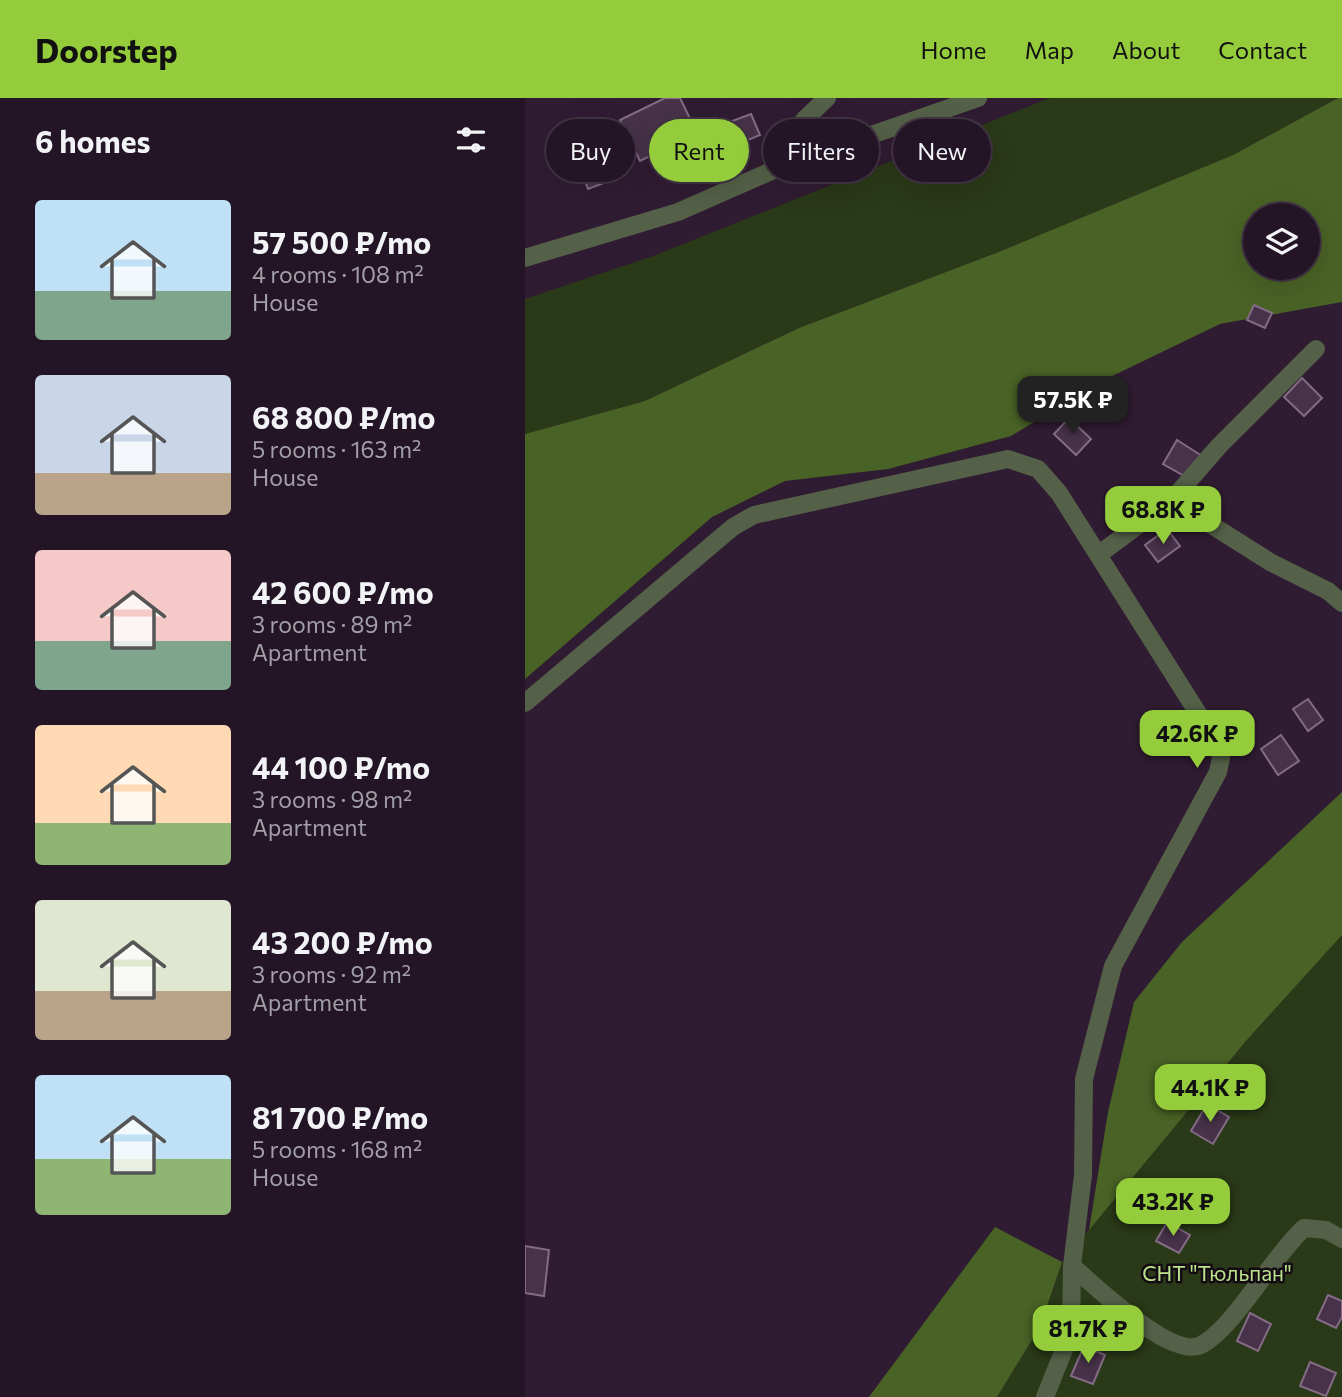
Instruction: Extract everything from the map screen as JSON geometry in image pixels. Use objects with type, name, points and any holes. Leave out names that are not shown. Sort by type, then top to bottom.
[{"type":"street","points":[[805,119],[827,98]]},
{"type":"street","points":[[945,98],[971,101]]},
{"type":"street","points":[[879,133],[971,101]]},
{"type":"street","points":[[525,258],[678,212],[763,175]]},
{"type":"street","points":[[1098,555],[1172,500],[1219,446],[1316,349]]},
{"type":"street","points":[[525,704],[733,527],[754,515],[1008,459],[1038,469],[1059,493],[1218,745],[1221,758],[1218,772],[1113,966],[1084,1079],[1083,1175],[1072,1266],[1071,1332],[1045,1397]]},
{"type":"street","points":[[1172,500],[1270,562],[1328,591],[1342,603]]},
{"type":"street","points":[[1072,1266],[1135,1322],[1185,1347],[1199,1346],[1220,1331],[1285,1245],[1304,1227],[1326,1230],[1342,1239]]},
{"type":"green space","points":[[1050,98],[1338,98],[1233,155],[996,253],[799,328],[645,401],[525,434],[525,299],[653,256],[839,182],[879,182],[879,166],[893,160],[893,182],[991,182],[991,121]]},
{"type":"green space","points":[[1342,98],[1342,302],[1220,324],[1104,380],[1011,436],[888,469],[785,481],[712,517],[525,679],[525,434],[645,401],[799,328],[996,253],[1233,155]]},
{"type":"green space","points":[[1342,792],[1342,935],[1246,1041],[1089,1230],[1108,1112],[1134,1002],[1182,942]]},
{"type":"green space","name":"СНТ \"Тюльпан\"","points":[[1342,935],[1342,1397],[997,1397],[1040,1327],[1062,1262],[1246,1041]]},
{"type":"green space","points":[[995,1227],[1062,1262],[1040,1327],[997,1397],[869,1397]]},
{"type":"building","points":[[665,98],[680,98],[690,119],[649,119],[649,157],[640,161],[635,151],[635,119],[622,119]]},
{"type":"building","points":[[751,114],[760,135],[749,140],[749,119],[737,119]]},
{"type":"building","points":[[585,182],[606,182],[588,189]]},
{"type":"building","points":[[1254,305],[1272,313],[1265,328],[1247,320]]},
{"type":"building","points":[[1302,378],[1322,398],[1304,416],[1284,397]]},
{"type":"building","points":[[1069,418],[1091,439],[1076,455],[1054,434]]},
{"type":"building","points":[[1177,440],[1202,456],[1188,478],[1163,464]]},
{"type":"building","points":[[1167,529],[1180,546],[1158,562],[1145,545]]},
{"type":"building","points":[[1308,699],[1323,720],[1308,731],[1293,709]]},
{"type":"building","points":[[1281,735],[1299,761],[1278,775],[1261,749]]},
{"type":"building","points":[[1207,1104],[1229,1117],[1213,1144],[1191,1131]]},
{"type":"building","points":[[1167,1222],[1190,1235],[1179,1253],[1156,1241]]},
{"type":"building","points":[[525,1246],[549,1250],[544,1296],[525,1293]]},
{"type":"building","points":[[1328,1295],[1342,1301],[1342,1317],[1336,1328],[1317,1319]]},
{"type":"building","points":[[1250,1313],[1271,1324],[1258,1351],[1237,1341]]},
{"type":"building","points":[[1084,1346],[1105,1355],[1093,1384],[1071,1376]]},
{"type":"building","points":[[1310,1362],[1336,1373],[1326,1396],[1300,1386]]}]
